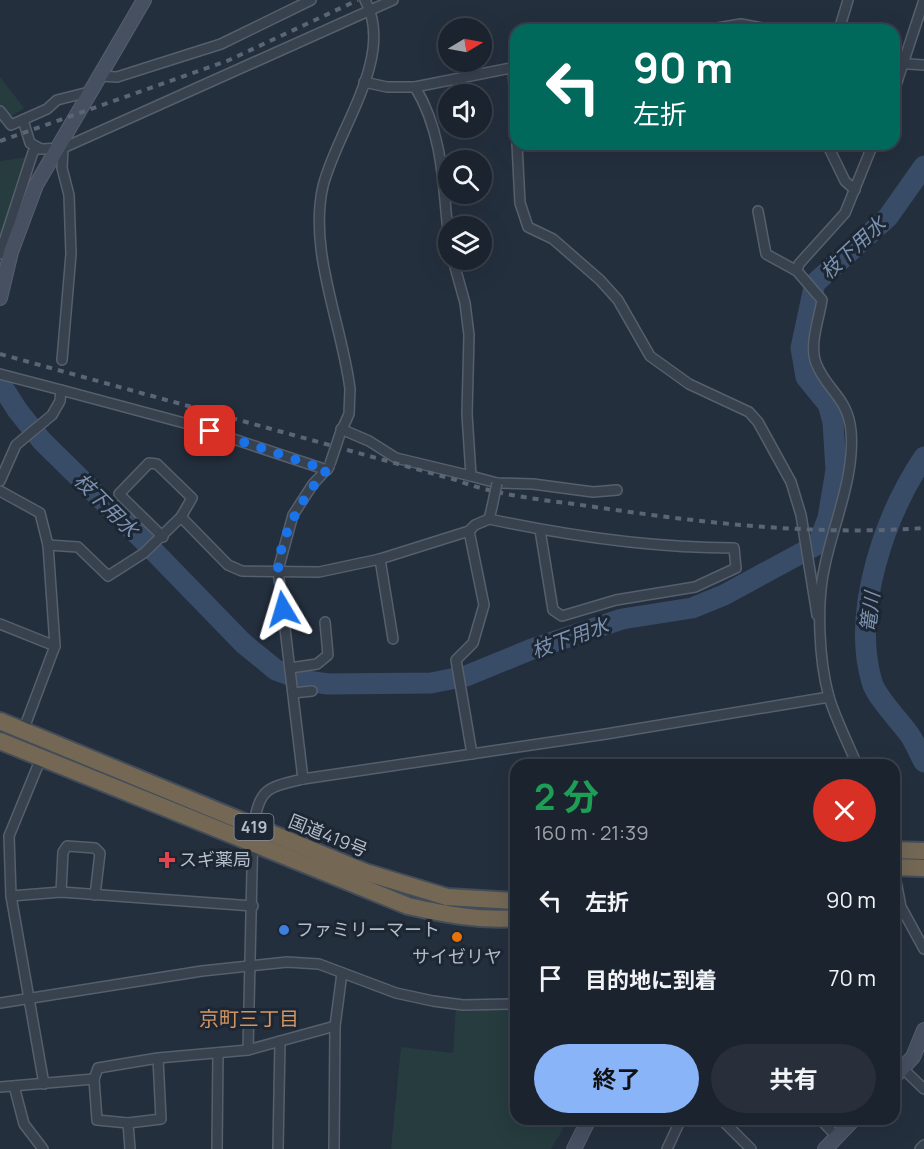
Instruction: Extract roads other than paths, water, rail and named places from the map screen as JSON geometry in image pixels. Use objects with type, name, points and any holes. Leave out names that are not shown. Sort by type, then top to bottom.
[{"type":"highway","name":"国道419号","points":[[0,721],[365,872],[447,897],[510,901]]},
{"type":"highway","name":"国道419号","points":[[0,741],[408,906],[454,916],[494,920],[510,919]]},
{"type":"highway","points":[[900,860],[924,851]]},
{"type":"highway","points":[[900,862],[924,868]]},
{"type":"street","points":[[0,297],[11,252],[28,206],[89,92],[144,0]]},
{"type":"street","points":[[99,76],[117,77],[221,44],[311,0]]},
{"type":"street","points":[[303,779],[278,570],[293,515],[313,484],[329,467],[340,431],[350,414],[350,389],[319,236],[319,210],[333,158],[373,58],[374,38],[371,11],[364,0]]},
{"type":"street","points":[[23,120],[30,143],[38,148],[60,148],[393,0]]},
{"type":"street","points":[[841,24],[848,0]]},
{"type":"street","points":[[900,61],[924,0]]},
{"type":"street","points":[[900,64],[924,65]]},
{"type":"street","points":[[364,82],[387,87],[415,87],[510,68]]},
{"type":"street","points":[[415,87],[426,105],[437,135],[446,216]]},
{"type":"street","points":[[0,111],[11,125],[47,109],[57,100],[89,92]]},
{"type":"street","points":[[0,254],[33,152],[38,148]]},
{"type":"street","points":[[60,148],[69,195],[71,254],[62,360]]},
{"type":"street","points":[[517,150],[520,203],[528,227],[553,239],[600,280],[618,300],[650,356],[689,384],[749,412],[758,423],[791,482],[801,515],[829,697],[855,759]]},
{"type":"street","points":[[830,150],[845,181],[855,190]]},
{"type":"street","points":[[800,275],[799,264],[845,213],[871,150]]},
{"type":"street","points":[[758,211],[766,254],[800,275],[822,300],[814,343],[816,362],[842,399],[848,416],[851,445],[838,521],[825,565],[819,622]]},
{"type":"street","points":[[456,270],[465,303],[469,335],[467,414],[471,476]]},
{"type":"street","points":[[0,374],[188,423],[329,467]]},
{"type":"street","points":[[0,482],[16,446],[42,426],[60,401],[62,390]]},
{"type":"street","points":[[340,431],[369,441],[396,458],[497,483],[533,484],[593,492],[617,490]]},
{"type":"street","points":[[48,545],[78,547],[108,576],[144,553],[161,539],[181,517],[192,498],[157,464],[149,463],[119,494],[161,539]]},
{"type":"street","points":[[489,519],[497,483]]},
{"type":"street","points":[[0,491],[40,513],[48,545],[55,646],[23,731]]},
{"type":"street","points":[[181,517],[228,565],[242,571],[319,572],[380,559],[470,531],[475,525],[489,519],[540,530],[694,548],[734,548],[736,568],[695,587],[616,600],[562,616],[553,610],[540,530]]},
{"type":"street","points":[[470,531],[484,605],[473,643],[456,660],[471,754]]},
{"type":"street","points":[[380,559],[393,639]]},
{"type":"street","points":[[290,668],[317,664],[328,655],[325,622]]},
{"type":"street","points":[[0,624],[55,646]]},
{"type":"street","points":[[293,691],[312,692]]},
{"type":"street","points":[[248,1050],[253,826],[260,798],[268,790],[303,779],[829,697]]},
{"type":"street","points":[[41,758],[4,835],[11,896],[44,1084]]},
{"type":"street","points":[[61,892],[63,852],[67,846],[95,848],[100,853],[95,895]]},
{"type":"street","points":[[11,896],[61,892],[252,906]]},
{"type":"street","points":[[900,896],[901,907],[924,949]]},
{"type":"street","points":[[0,1003],[250,965],[287,962],[319,964],[396,993],[433,1001],[463,1005],[510,1004]]},
{"type":"street","points":[[334,1149],[335,1026],[342,974]]},
{"type":"street","points":[[158,1058],[161,1119],[128,1123],[97,1120],[94,1080],[98,1068],[158,1058],[248,1050],[335,1026]]},
{"type":"street","points":[[900,1066],[913,1057],[924,1030]]},
{"type":"street","points":[[278,1149],[280,1041]]},
{"type":"street","points":[[217,1149],[218,1053]]},
{"type":"street","points":[[900,1070],[924,1089]]},
{"type":"street","points":[[0,1087],[94,1080]]},
{"type":"street","points":[[14,1086],[24,1124],[43,1149]]},
{"type":"street","points":[[128,1123],[130,1149]]},
{"type":"street","points":[[574,1149],[586,1125]]},
{"type":"street","points":[[667,1149],[678,1125]]},
{"type":"street","points":[[727,1125],[751,1149]]},
{"type":"street","points":[[826,1125],[837,1137]]},
{"type":"street","points":[[825,1149],[848,1125]]},
{"type":"street","points":[[920,1149],[924,1145]]},
{"type":"waterway","name":"枝下用水","points":[[0,383],[18,411],[42,441],[243,643],[276,670],[307,681],[328,684],[431,683],[466,676],[532,649],[622,619],[692,608],[724,595],[818,544],[828,518],[836,470],[833,422],[828,404],[806,377],[801,348],[815,283],[888,217],[924,166]]},
{"type":"waterway","name":"篭川","points":[[924,457],[896,507],[885,535],[869,595],[866,625],[867,655],[874,688],[911,737],[924,762]]},
{"type":"railway","points":[[0,141],[227,61],[358,0]]},
{"type":"railway","points":[[0,354],[507,494],[718,523],[800,529],[924,528]]},
{"type":"place","name":"スギ薬局","points":[[167,860]]},
{"type":"place","name":"ファミリーマート","points":[[284,930]]},
{"type":"place","name":"サイゼリヤ","points":[[457,937]]},
{"type":"district","name":"京町三丁目","points":[[249,1019]]}]
